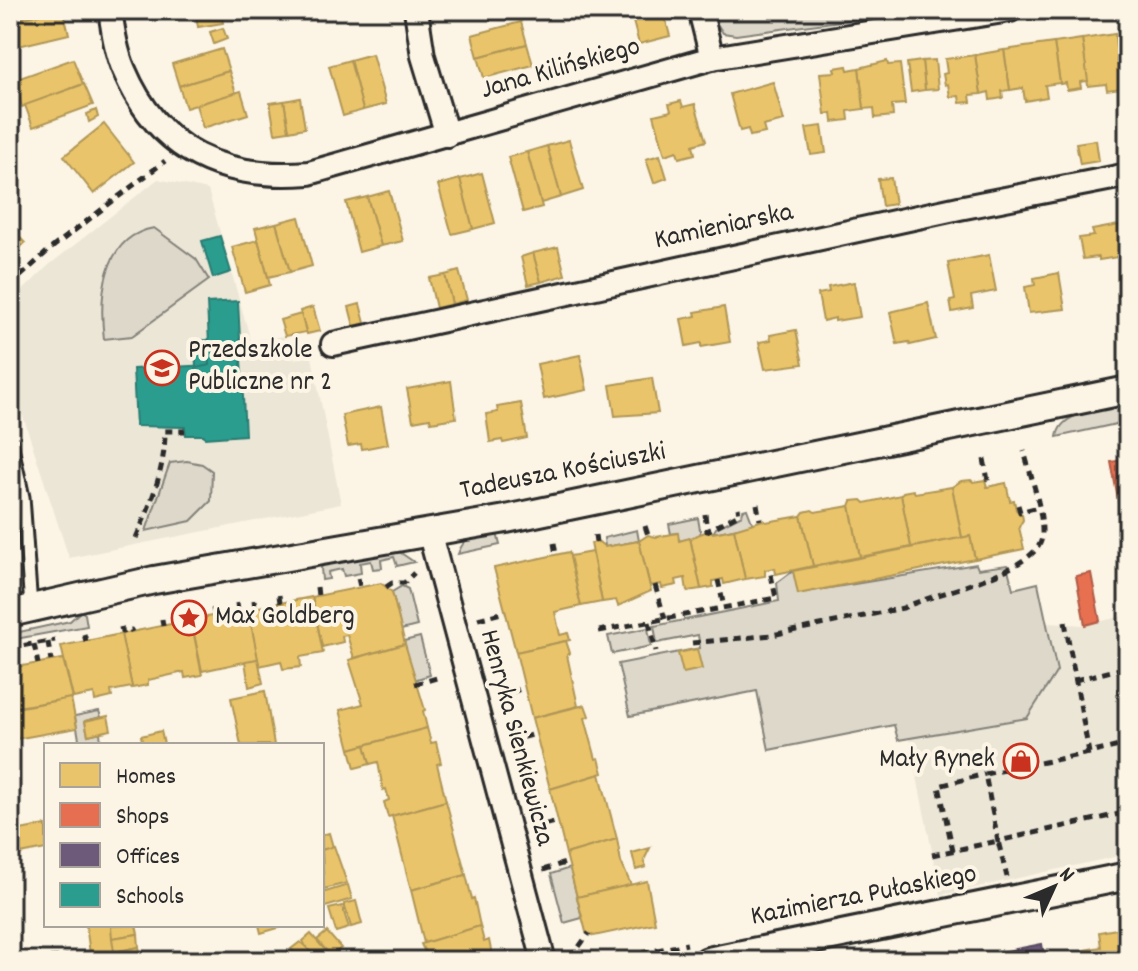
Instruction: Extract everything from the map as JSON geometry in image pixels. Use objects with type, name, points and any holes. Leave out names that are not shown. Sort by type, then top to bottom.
[{"type":"street","points":[[110,10],[123,69],[153,118],[182,148]]},
{"type":"street","points":[[416,10],[423,56],[447,135]]},
{"type":"street","points":[[700,10],[712,58]]},
{"type":"street","name":"Jana Kilińskiego","points":[[182,148],[227,168],[260,174],[309,173],[712,58],[943,15],[1010,10]]},
{"type":"street","name":"Kamieniarska","points":[[333,344],[944,211],[1128,175]]},
{"type":"street","name":"Tadeusza Kościuszki","points":[[21,611],[165,578],[506,519],[1128,390]]},
{"type":"street","name":"Henryka Sienkiewicza","points":[[429,531],[544,961]]},
{"type":"street","name":"Kazimierza Pułaskiego","points":[[708,961],[1128,876]]},
{"type":"lane","points":[[10,438],[23,497],[21,611]]},
{"type":"path","points":[[10,286],[49,250],[182,148]]},
{"type":"path","points":[[136,538],[163,465],[165,431],[185,431]]},
{"type":"path","points":[[692,643],[772,635],[878,614],[988,579],[1029,557],[1041,546],[1042,537],[1024,451]]},
{"type":"path","points":[[984,459],[989,486]]},
{"type":"path","points":[[757,504],[760,520]]},
{"type":"path","points":[[1018,505],[1020,512],[1038,507]]},
{"type":"path","points":[[705,514],[707,531],[739,514],[738,508]]},
{"type":"path","points":[[645,526],[648,535]]},
{"type":"path","points":[[554,543],[556,555]]},
{"type":"path","points":[[599,631],[776,598],[770,570]]},
{"type":"path","points":[[386,587],[392,583],[404,583],[414,573]]},
{"type":"path","points":[[358,578],[360,587]]},
{"type":"path","points":[[718,580],[724,607]]},
{"type":"path","points":[[655,585],[665,619]]},
{"type":"path","points":[[317,587],[318,596]]},
{"type":"path","points":[[279,595],[280,603]]},
{"type":"path","points":[[254,600],[255,608]]},
{"type":"path","points":[[237,603],[238,611]]},
{"type":"path","points":[[477,619],[505,612]]},
{"type":"path","points":[[162,619],[163,626]]},
{"type":"path","points":[[649,622],[656,651]]},
{"type":"path","points":[[1065,622],[1089,753]]},
{"type":"path","points":[[121,627],[122,632],[132,632]]},
{"type":"path","points":[[78,628],[84,637]]},
{"type":"path","points":[[17,667],[12,648],[52,641],[51,661]]},
{"type":"path","points":[[34,644],[38,664]]},
{"type":"path","points":[[1075,680],[1128,667]]},
{"type":"path","points":[[415,684],[437,678]]},
{"type":"path","points":[[497,696],[524,688]]},
{"type":"path","points":[[509,741],[536,734]]},
{"type":"path","points":[[953,851],[939,786],[1128,744]]},
{"type":"path","points":[[985,774],[1009,882]]},
{"type":"path","points":[[932,855],[1128,812]]},
{"type":"path","points":[[531,829],[558,821]]},
{"type":"path","points":[[542,870],[568,862]]},
{"type":"path","points":[[571,958],[589,933]]},
{"type":"path","points":[[36,959],[90,955]]},
{"type":"shaded area","points":[[708,10],[879,10],[855,19],[736,35],[723,33]]},
{"type":"shaded area","name":"Przedszkole Publiczne nr 2","points":[[158,179],[208,190],[251,341],[283,336],[289,359],[312,357],[341,504],[69,558],[10,376],[10,303],[49,265]]},
{"type":"shaded area","points":[[154,228],[196,259],[209,280],[132,336],[104,339],[104,288],[114,256],[124,243]]},
{"type":"shaded area","points":[[1128,406],[1125,422],[1057,437],[1060,428],[1075,416]]},
{"type":"shaded area","points":[[187,461],[202,464],[212,471],[211,501],[191,521],[146,531],[170,463]]},
{"type":"shaded area","points":[[747,509],[753,525],[713,533],[716,528],[742,515],[743,510]]},
{"type":"shaded area","points":[[698,518],[701,536],[679,541],[677,533],[671,534],[669,524]]},
{"type":"shaded area","points":[[637,530],[639,541],[605,547],[604,538]]},
{"type":"shaded area","points":[[497,533],[500,545],[458,554],[468,538]]},
{"type":"shaded area","points":[[398,551],[414,562],[397,566],[394,557],[381,560],[382,568],[373,569],[371,561],[360,563],[361,573],[344,576],[342,569],[328,572],[329,579],[322,580],[321,568],[325,563]]},
{"type":"shaded area","points":[[976,564],[978,569],[1007,565],[1013,589],[1038,583],[1057,671],[1027,718],[898,740],[894,725],[769,750],[757,691],[630,716],[618,664],[700,648],[698,635],[657,643],[654,626],[779,601],[777,583],[793,571],[799,593]]},
{"type":"shaded area","points":[[402,586],[408,589],[417,626],[401,630],[392,592]]},
{"type":"shaded area","points":[[81,611],[85,614],[87,626],[10,640],[10,634],[70,621]]},
{"type":"shaded area","name":"Mały Rynek","points":[[1128,615],[1128,854],[941,895],[909,738],[1027,718],[1057,671],[1047,623],[1085,625]]},
{"type":"shaded area","points":[[648,628],[651,646],[612,654],[608,636]]},
{"type":"shaded area","points":[[420,637],[430,675],[414,680],[404,641]]},
{"type":"shaded area","points":[[99,711],[101,717],[85,721],[88,735],[100,732],[101,743],[80,743],[75,716]]},
{"type":"shaded area","points":[[570,868],[582,918],[564,923],[551,874]]},
{"type":"building: Homes","points":[[10,10],[54,10],[10,22]]},
{"type":"building: Homes","points":[[63,10],[69,34],[10,48],[10,22]]},
{"type":"building: Homes","points":[[195,10],[221,10],[223,23],[198,27]]},
{"type":"building: Homes","points":[[630,10],[663,10],[670,36],[639,44]]},
{"type":"building: Homes","points":[[521,22],[527,44],[478,57],[472,35]]},
{"type":"building: Homes","points":[[223,28],[227,39],[214,44],[210,32]]},
{"type":"building: Homes","points":[[1115,34],[1116,47],[1122,46],[1124,59],[1117,60],[1122,88],[1107,90],[1106,84],[1088,86],[1082,39]]},
{"type":"building: Homes","points":[[1082,39],[1088,81],[1080,82],[1081,88],[1067,90],[1066,83],[1060,84],[1054,43]]},
{"type":"building: Homes","points":[[1054,43],[1060,83],[1045,85],[1047,97],[1025,101],[1023,88],[1010,90],[1004,50]]},
{"type":"building: Homes","points":[[527,44],[533,65],[484,78],[478,57]]},
{"type":"building: Homes","points":[[222,49],[229,71],[179,86],[172,64]]},
{"type":"building: Homes","points":[[1004,50],[1010,90],[1002,91],[1003,98],[990,100],[989,92],[981,94],[975,55]]},
{"type":"building: Homes","points":[[372,54],[386,104],[363,110],[350,60]]},
{"type":"building: Homes","points":[[975,55],[981,94],[970,95],[971,102],[960,103],[959,96],[950,97],[948,84],[945,85],[945,59]]},
{"type":"building: Homes","points":[[73,59],[83,84],[22,107],[14,80]]},
{"type":"building: Homes","points":[[350,60],[363,110],[343,116],[329,66]]},
{"type":"building: Homes","points":[[935,60],[938,89],[925,90],[922,61]]},
{"type":"building: Homes","points":[[887,61],[888,65],[900,64],[905,104],[892,105],[893,116],[875,118],[874,108],[864,109],[859,68]]},
{"type":"building: Homes","points":[[922,61],[925,90],[911,92],[907,63]]},
{"type":"building: Homes","points":[[847,66],[848,70],[859,68],[864,109],[848,111],[849,120],[833,122],[832,113],[825,114],[820,73],[835,72],[834,68]]},
{"type":"building: Homes","points":[[229,71],[236,93],[186,108],[179,86]]},
{"type":"building: Homes","points":[[773,82],[784,121],[763,126],[765,133],[750,136],[748,129],[740,131],[730,94]]},
{"type":"building: Homes","points":[[84,84],[93,105],[33,127],[25,105]]},
{"type":"building: Homes","points":[[241,91],[248,114],[203,128],[196,105]]},
{"type":"building: Homes","points":[[300,98],[305,128],[289,131],[284,101]]},
{"type":"building: Homes","points":[[284,101],[289,131],[275,133],[270,103]]},
{"type":"building: Homes","points":[[681,101],[683,107],[695,104],[706,141],[693,145],[695,154],[679,158],[677,151],[665,155],[654,115],[671,111],[669,104]]},
{"type":"building: Homes","points":[[96,110],[98,117],[89,122],[87,114]]},
{"type":"building: Homes","points":[[104,124],[134,162],[94,194],[64,156]]},
{"type":"building: Homes","points":[[822,126],[826,153],[811,155],[806,128]]},
{"type":"building: Homes","points":[[569,140],[583,190],[561,197],[547,146]]},
{"type":"building: Homes","points":[[1096,140],[1099,161],[1080,164],[1076,143]]},
{"type":"building: Homes","points":[[547,146],[561,197],[541,203],[527,152]]},
{"type":"building: Homes","points":[[527,152],[542,207],[523,212],[508,157]]},
{"type":"building: Homes","points":[[660,155],[667,178],[654,183],[646,159]]},
{"type":"building: Homes","points":[[482,173],[495,223],[473,229],[460,179]]},
{"type":"building: Homes","points":[[891,178],[895,204],[882,206],[878,179]]},
{"type":"building: Homes","points":[[460,179],[473,229],[452,234],[438,185]]},
{"type":"building: Homes","points":[[389,191],[403,241],[381,246],[367,197]]},
{"type":"building: Homes","points":[[367,197],[381,246],[359,252],[346,202]]},
{"type":"building: Homes","points":[[299,217],[312,266],[290,272],[276,223]]},
{"type":"building: Homes","points":[[276,223],[290,272],[268,277],[255,228]]},
{"type":"building: Homes","points":[[1119,225],[1124,256],[1083,259],[1079,238],[1094,236],[1092,230]]},
{"type":"building: Homes","points":[[10,227],[25,243],[10,257]]},
{"type":"building: Homes","points":[[258,240],[270,285],[245,292],[232,247]]},
{"type":"building: Homes","points":[[558,247],[565,275],[541,282],[533,253]]},
{"type":"building: Homes","points":[[533,253],[541,282],[528,285],[521,257]]},
{"type":"building: Homes","points":[[989,255],[996,291],[971,296],[973,308],[952,312],[950,301],[955,300],[948,263]]},
{"type":"building: Homes","points":[[459,271],[467,300],[452,304],[445,275]]},
{"type":"building: Homes","points":[[1059,273],[1065,309],[1029,313],[1025,287],[1035,285],[1034,278]]},
{"type":"building: Homes","points":[[445,275],[452,304],[436,308],[429,278]]},
{"type":"building: Homes","points":[[854,282],[860,317],[823,321],[818,294],[829,292],[828,287]]},
{"type":"building: Homes","points":[[928,303],[936,339],[910,345],[909,342],[897,344],[890,312]]},
{"type":"building: Homes","points":[[360,304],[365,323],[354,326],[349,307]]},
{"type":"building: Homes","points":[[313,307],[320,331],[307,334],[300,311]]},
{"type":"building: Homes","points":[[724,307],[730,342],[686,346],[681,319],[696,316],[695,312]]},
{"type":"building: Homes","points":[[301,314],[306,332],[285,336],[280,320]]},
{"type":"building: Homes","points":[[796,330],[803,364],[765,369],[759,342],[771,340],[770,335]]},
{"type":"building: Homes","points":[[580,355],[587,390],[544,399],[537,364]]},
{"type":"building: Homes","points":[[652,378],[658,413],[615,416],[610,385]]},
{"type":"building: Homes","points":[[451,381],[456,418],[413,421],[407,389]]},
{"type":"building: Homes","points":[[521,403],[527,438],[490,442],[486,414],[498,412],[497,407]]},
{"type":"building: Homes","points":[[381,407],[388,444],[362,449],[361,444],[348,446],[342,415]]},
{"type":"building: Homes","points":[[985,480],[987,487],[1006,483],[1010,501],[1014,500],[1016,510],[1022,514],[1019,527],[1024,549],[975,559],[970,536],[962,538],[952,487],[961,481]]},
{"type":"building: Homes","points":[[952,487],[962,538],[911,547],[901,495],[903,492]]},
{"type":"building: Homes","points":[[901,495],[911,547],[860,557],[850,506],[852,501],[862,500],[865,503]]},
{"type":"building: Homes","points":[[850,506],[860,557],[813,566],[801,516],[812,510]]},
{"type":"building: Homes","points":[[801,516],[813,566],[776,574],[775,568],[765,570],[765,576],[745,579],[734,529],[763,520]]},
{"type":"building: Homes","points":[[734,529],[745,579],[724,584],[723,579],[713,581],[713,587],[701,589],[690,538],[710,530],[713,533]]},
{"type":"building: Homes","points":[[678,533],[679,541],[690,538],[701,589],[687,591],[685,578],[676,580],[677,585],[662,588],[661,584],[650,586],[639,541],[648,535],[656,537]]},
{"type":"building: Homes","points":[[970,536],[975,559],[798,594],[793,571]]},
{"type":"building: Homes","points":[[639,541],[651,591],[618,606],[616,600],[602,602],[591,543],[599,542],[605,547]]},
{"type":"building: Homes","points":[[569,552],[581,606],[555,612],[560,635],[568,633],[570,640],[516,652],[494,568]]},
{"type":"building: Homes","points":[[592,552],[602,602],[581,606],[570,556]]},
{"type":"building: Homes","points":[[381,583],[392,592],[405,644],[354,658],[347,635],[342,636],[343,642],[322,647],[312,597]]},
{"type":"building: Homes","points":[[312,597],[323,653],[300,657],[301,667],[283,669],[281,661],[259,666],[248,609]]},
{"type":"building: Homes","points":[[248,609],[258,659],[202,671],[191,620]]},
{"type":"building: Homes","points":[[191,620],[202,675],[185,678],[184,672],[148,680],[148,685],[132,688],[121,634]]},
{"type":"building: Homes","points":[[121,634],[132,687],[111,691],[112,697],[95,701],[94,694],[73,698],[61,646]]},
{"type":"building: Homes","points":[[566,641],[578,706],[532,718],[516,652]]},
{"type":"building: Homes","points":[[405,644],[425,710],[427,728],[350,749],[340,710],[363,704],[349,660]]},
{"type":"building: Homes","points":[[697,649],[702,669],[683,673],[678,653]]},
{"type":"building: Homes","points":[[63,659],[73,698],[17,707],[10,668]]},
{"type":"building: Homes","points":[[258,659],[263,683],[249,687],[245,661]]},
{"type":"building: Homes","points":[[10,668],[17,707],[10,709]]},
{"type":"building: Homes","points":[[265,691],[274,743],[241,743],[231,698]]},
{"type":"building: Homes","points":[[71,698],[77,728],[10,740],[10,709]]},
{"type":"building: Homes","points":[[585,705],[589,716],[585,718],[603,773],[550,789],[532,718]]},
{"type":"building: Homes","points":[[108,716],[111,730],[88,735],[85,721]]},
{"type":"building: Homes","points":[[427,728],[431,743],[436,742],[441,763],[437,764],[446,801],[388,817],[384,802],[389,800],[386,789],[383,790],[378,762],[370,764],[365,745]]},
{"type":"building: Homes","points":[[161,731],[164,743],[143,743],[141,736]]},
{"type":"building: Homes","points":[[365,745],[370,764],[355,768],[350,749]]},
{"type":"building: Homes","points":[[600,774],[617,839],[566,854],[550,789]]},
{"type":"building: Homes","points":[[446,801],[466,875],[411,890],[392,816]]},
{"type":"building: Homes","points":[[44,825],[44,849],[10,856],[10,832]]},
{"type":"building: Homes","points":[[329,833],[333,847],[324,849],[324,834]]},
{"type":"building: Homes","points":[[617,839],[621,862],[631,885],[577,897],[566,854]]},
{"type":"building: Homes","points":[[334,846],[347,883],[324,889],[324,849]]},
{"type":"building: Homes","points":[[650,848],[644,860],[646,867],[636,870],[632,853]]},
{"type":"building: Homes","points":[[466,875],[480,926],[424,943],[411,890]]},
{"type":"building: Homes","points":[[647,881],[655,923],[594,936],[586,932],[577,897]]},
{"type":"building: Homes","points":[[348,885],[352,899],[324,907],[324,892]]},
{"type":"building: Homes","points":[[356,901],[362,924],[351,927],[344,904]]},
{"type":"building: Homes","points":[[342,906],[349,928],[336,932],[329,909]]},
{"type":"building: Homes","points":[[480,926],[484,942],[489,940],[492,955],[487,956],[489,961],[425,961],[428,959],[421,944]]},
{"type":"building: Homes","points":[[86,927],[111,927],[116,961],[91,961]]},
{"type":"building: Homes","points":[[111,927],[136,927],[138,934],[112,938]]},
{"type":"building: Homes","points":[[260,927],[282,927],[261,933]]},
{"type":"building: Homes","points":[[1128,927],[1128,961],[1104,961],[1103,957],[1087,960],[1084,950],[1101,947],[1099,932]]},
{"type":"building: Homes","points":[[327,932],[341,948],[331,956],[317,940]]},
{"type":"building: Homes","points":[[138,934],[139,947],[114,952],[112,938]]},
{"type":"building: Homes","points":[[311,934],[333,959],[318,961],[303,941]]},
{"type":"building: Homes","points":[[300,942],[318,961],[301,961],[291,949]]},
{"type":"building: Homes","points":[[139,947],[142,961],[116,961],[114,952]]},
{"type":"building: Shops","points":[[1128,459],[1128,553],[1111,462]]},
{"type":"building: Shops","points":[[1091,573],[1100,621],[1085,625],[1076,576]]},
{"type":"building: Offices","points":[[1042,944],[1045,961],[955,961]]},
{"type":"building: Schools","points":[[220,236],[231,272],[213,278],[202,241]]},
{"type":"building: Schools","points":[[238,301],[245,435],[205,438],[204,435],[186,435],[185,427],[136,426],[133,369],[210,365],[207,303]]},
{"type":"building: Schools","points":[[208,340],[210,365],[196,368],[195,341]]},
{"type":"place","name":"Przedszkole Publiczne nr 2","points":[[162,368]]},
{"type":"place","name":"Max Goldberg","points":[[189,618]]},
{"type":"place","name":"Mały Rynek","points":[[1021,761]]}]
